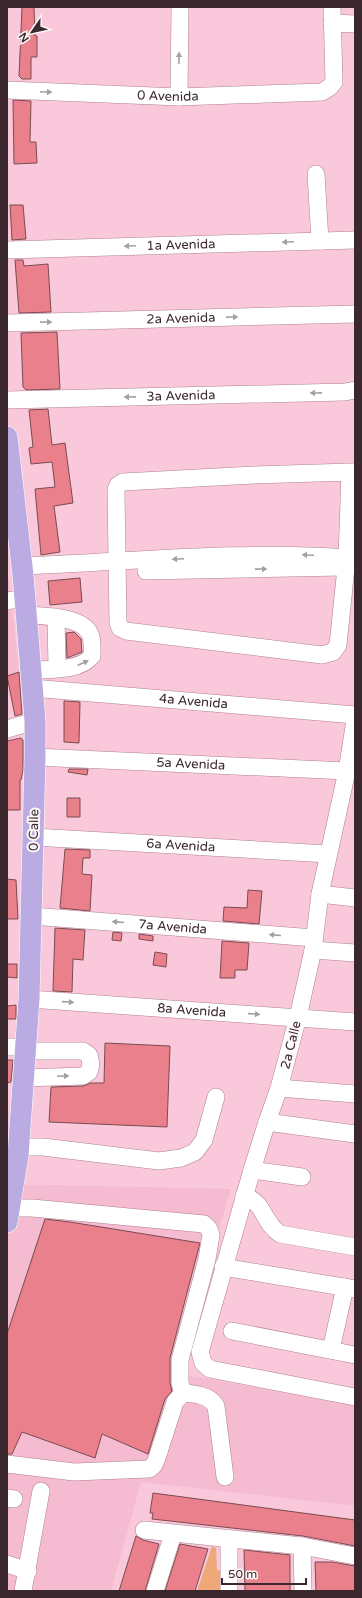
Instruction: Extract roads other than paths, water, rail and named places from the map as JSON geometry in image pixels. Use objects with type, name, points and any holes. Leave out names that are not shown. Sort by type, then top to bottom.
[{"type":"main road","name":"0 Calle","points":[[7,437],[13,543],[22,570],[19,605],[31,679],[35,721],[34,837],[29,999],[20,1048],[24,1078],[14,1153],[8,1215]]},
{"type":"street","points":[[179,97],[180,7]]},
{"type":"street","points":[[332,15],[355,24]]},
{"type":"street","name":"0 Avenida","points":[[7,90],[179,97],[322,92],[328,89],[334,82],[332,15]]},
{"type":"street","points":[[316,174],[320,241]]},
{"type":"street","name":"1a Avenida","points":[[7,250],[355,240]]},
{"type":"street","name":"2a Avenida","points":[[7,323],[355,314]]},
{"type":"street","name":"3a Avenida","points":[[7,400],[345,392],[355,390]]},
{"type":"street","points":[[352,472],[346,562],[338,644],[333,652],[322,655],[126,631],[120,628],[118,622],[117,566],[116,490],[118,485],[123,482],[254,475],[352,472]]},
{"type":"street","points":[[22,570],[229,563],[306,555],[346,562]]},
{"type":"street","points":[[19,605],[70,620],[88,631],[91,635],[92,656],[82,664],[57,668],[31,679]]},
{"type":"street","points":[[56,617],[57,668]]},
{"type":"street","name":"4a Avenida","points":[[31,679],[355,715]]},
{"type":"street","name":"2a Calle","points":[[355,720],[348,781],[328,854],[320,894],[313,944],[298,1017],[280,1088],[267,1122],[244,1196],[200,1352],[203,1363],[210,1369],[355,1397]]},
{"type":"street","points":[[7,729],[35,721]]},
{"type":"street","name":"5a Avenida","points":[[35,756],[348,781]]},
{"type":"street","name":"6a Avenida","points":[[34,837],[328,854]]},
{"type":"street","points":[[320,894],[355,898]]},
{"type":"street","name":"7a Avenida","points":[[32,916],[313,944],[355,954]]},
{"type":"street","name":"8a Avenida","points":[[29,999],[355,1022]]},
{"type":"street","points":[[20,1048],[83,1051],[89,1055],[91,1064],[89,1072],[83,1076],[24,1078]]},
{"type":"street","points":[[280,1088],[355,1094]]},
{"type":"street","points":[[14,1153],[43,1147],[159,1161],[180,1158],[195,1152],[204,1140],[216,1097]]},
{"type":"street","points":[[267,1122],[355,1134]]},
{"type":"street","points":[[252,1170],[302,1177]]},
{"type":"street","points":[[244,1196],[256,1201],[271,1228],[280,1234],[355,1248]]},
{"type":"street","points":[[8,1215],[32,1208],[204,1224],[209,1229],[211,1235],[207,1258],[180,1360],[180,1383],[183,1394]]},
{"type":"street","points":[[223,1267],[350,1288],[331,1350]]},
{"type":"street","points":[[232,1331],[355,1355]]},
{"type":"street","points":[[7,1464],[74,1472],[149,1469],[154,1465],[157,1458],[175,1402],[183,1394],[193,1394],[211,1399],[216,1406],[225,1477]]},
{"type":"street","points":[[23,1591],[28,1571],[41,1491]]},
{"type":"street","points":[[144,1530],[302,1546],[355,1556]]},
{"type":"street","points":[[155,1591],[173,1534]]},
{"type":"street","points":[[229,1539],[230,1591]]},
{"type":"street","points":[[302,1546],[303,1591]]},
{"type":"street","points":[[7,1564],[28,1571]]}]
